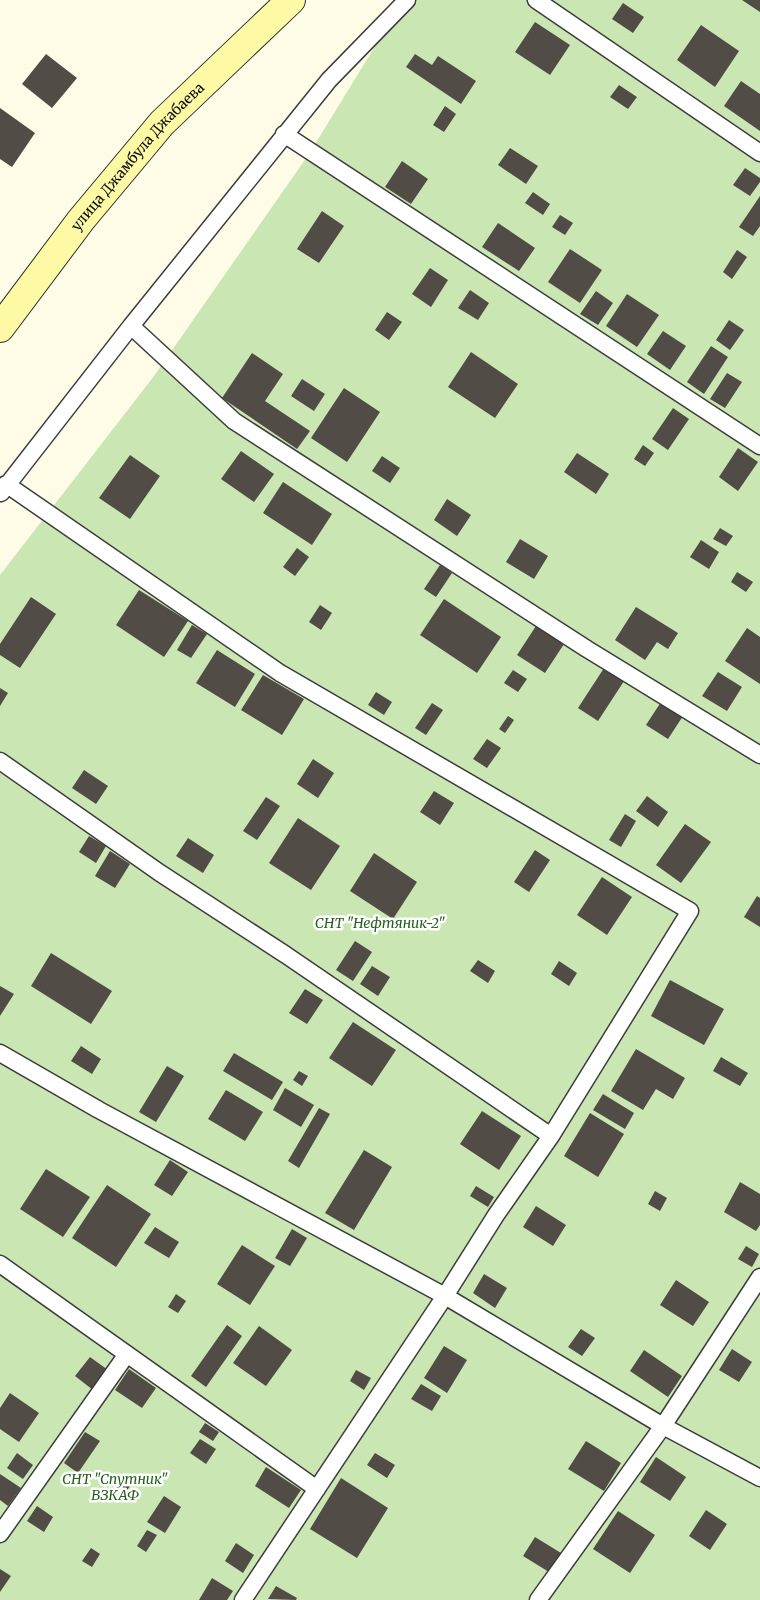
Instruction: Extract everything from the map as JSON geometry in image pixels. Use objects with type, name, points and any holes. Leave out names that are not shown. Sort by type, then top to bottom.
[{"type":"main road","name":"улица Джамбула Джабаева","points":[[0,328],[81,220],[162,123],[291,0]]},
{"type":"lane","points":[[243,1600],[445,1296],[496,1215],[551,1136],[690,911],[280,673],[3,489],[284,134],[329,80],[407,0]]},
{"type":"lane","points":[[536,0],[760,153]]},
{"type":"lane","points":[[284,134],[760,446]]},
{"type":"lane","points":[[131,326],[234,421],[587,649],[760,755]]},
{"type":"lane","points":[[0,760],[160,873],[286,954],[551,1136]]},
{"type":"lane","points":[[0,1053],[99,1110],[445,1296],[663,1426],[760,1478]]},
{"type":"lane","points":[[0,1264],[317,1489]]},
{"type":"lane","points":[[538,1600],[663,1426],[760,1277]]},
{"type":"lane","points":[[0,1534],[127,1354]]},
{"type":"green space","name":"СНТ \"Нефтяник-2\"","points":[[409,0],[760,0],[760,1600],[0,1600],[0,575],[154,376],[309,154],[396,12]]},
{"type":"building","points":[[742,0],[760,0],[760,12]]},
{"type":"building","points":[[623,3],[644,17],[633,33],[612,19]]},
{"type":"building","points":[[535,22],[570,45],[550,75],[515,52]]},
{"type":"building","points":[[701,25],[739,51],[715,87],[677,60]]},
{"type":"building","points":[[46,54],[77,78],[52,108],[22,84]]},
{"type":"building","points":[[415,54],[432,65],[438,56],[476,81],[461,104],[406,67]]},
{"type":"building","points":[[741,81],[760,94],[760,131],[724,106]]},
{"type":"building","points":[[619,85],[637,97],[628,109],[610,97]]},
{"type":"building","points":[[445,106],[456,114],[444,132],[433,125]]},
{"type":"building","points":[[0,108],[35,133],[12,167],[0,159]]},
{"type":"building","points":[[510,148],[538,166],[526,184],[498,165]]},
{"type":"building","points":[[402,161],[428,179],[411,204],[385,187]]},
{"type":"building","points":[[745,168],[760,178],[760,182],[750,196],[733,185]]},
{"type":"building","points":[[533,192],[550,204],[543,215],[525,203]]},
{"type":"building","points":[[760,196],[760,226],[753,236],[739,227]]},
{"type":"building","points":[[322,211],[344,226],[319,263],[297,249]]},
{"type":"building","points":[[560,215],[573,223],[565,235],[552,227]]},
{"type":"building","points":[[498,223],[535,248],[519,271],[482,247]]},
{"type":"building","points":[[570,249],[602,270],[580,303],[548,282]]},
{"type":"building","points":[[737,250],[747,257],[732,279],[723,272]]},
{"type":"building","points":[[430,268],[448,280],[431,307],[412,294]]},
{"type":"building","points":[[470,290],[489,303],[478,320],[458,308]]},
{"type":"building","points":[[596,291],[613,303],[598,325],[580,314]]},
{"type":"building","points":[[627,294],[659,315],[637,347],[606,326]]},
{"type":"building","points":[[387,312],[402,322],[389,340],[375,330]]},
{"type":"building","points":[[729,320],[744,330],[730,350],[716,340]]},
{"type":"building","points":[[663,331],[686,346],[670,370],[647,354]]},
{"type":"building","points":[[711,346],[728,357],[704,394],[687,382]]},
{"type":"building","points":[[471,352],[518,384],[495,418],[448,387]]},
{"type":"building","points":[[252,353],[283,374],[265,401],[310,431],[297,449],[222,398]]},
{"type":"building","points":[[727,373],[742,382],[725,408],[710,399]]},
{"type":"building","points":[[302,379],[325,394],[314,411],[291,396]]},
{"type":"building","points":[[344,388],[380,412],[347,462],[311,438]]},
{"type":"building","points":[[673,408],[689,419],[668,450],[652,439]]},
{"type":"building","points":[[643,445],[654,453],[645,466],[634,459]]},
{"type":"building","points":[[738,448],[758,462],[738,491],[719,477]]},
{"type":"building","points":[[241,451],[274,474],[254,502],[221,479]]},
{"type":"building","points":[[577,453],[609,474],[596,494],[564,472]]},
{"type":"building","points":[[130,455],[160,476],[130,519],[99,498]]},
{"type":"building","points":[[382,456],[400,468],[390,483],[372,471]]},
{"type":"building","points":[[283,482],[332,514],[312,545],[263,513]]},
{"type":"building","points":[[447,499],[471,515],[457,536],[434,520]]},
{"type":"building","points":[[720,528],[733,536],[726,546],[713,539]]},
{"type":"building","points":[[520,539],[548,556],[534,579],[506,562]]},
{"type":"building","points":[[701,540],[719,552],[709,569],[690,557]]},
{"type":"building","points":[[297,548],[309,557],[295,576],[283,567]]},
{"type":"building","points":[[440,565],[452,573],[436,597],[424,589]]},
{"type":"building","points":[[737,572],[753,582],[746,592],[731,582]]},
{"type":"building","points":[[139,590],[188,621],[164,657],[116,625]]},
{"type":"building","points":[[31,597],[56,614],[20,668],[0,655],[0,644]]},
{"type":"building","points":[[444,599],[501,637],[477,673],[420,635]]},
{"type":"building","points":[[320,605],[332,613],[321,630],[309,622]]},
{"type":"building","points":[[636,607],[678,633],[668,649],[657,642],[645,660],[615,640]]},
{"type":"building","points":[[192,625],[207,634],[191,658],[177,650]]},
{"type":"building","points":[[536,626],[564,644],[545,673],[517,655]]},
{"type":"building","points":[[747,628],[760,637],[760,684],[725,661]]},
{"type":"building","points":[[217,650],[255,674],[235,707],[196,683]]},
{"type":"building","points":[[606,665],[626,678],[598,721],[578,708]]},
{"type":"building","points":[[513,670],[527,679],[518,692],[504,683]]},
{"type":"building","points":[[718,672],[742,687],[727,711],[702,696]]},
{"type":"building","points":[[263,675],[304,699],[282,735],[241,710]]},
{"type":"building","points":[[0,688],[8,693],[0,706]]},
{"type":"building","points":[[376,692],[392,702],[384,715],[368,705]]},
{"type":"building","points":[[661,702],[683,716],[668,739],[646,725]]},
{"type":"building","points":[[432,703],[443,710],[426,735],[415,728]]},
{"type":"building","points":[[508,716],[514,720],[505,733],[499,729]]},
{"type":"building","points":[[487,739],[501,748],[487,768],[473,759]]},
{"type":"building","points":[[313,759],[334,773],[318,798],[297,784]]},
{"type":"building","points":[[84,770],[108,786],[96,804],[72,788]]},
{"type":"building","points":[[434,791],[454,803],[440,825],[420,812]]},
{"type":"building","points":[[647,796],[668,812],[658,827],[636,811]]},
{"type":"building","points":[[266,797],[280,806],[257,840],[243,831]]},
{"type":"building","points":[[625,814],[636,821],[621,847],[609,840]]},
{"type":"building","points":[[298,818],[340,846],[311,890],[269,863]]},
{"type":"building","points":[[685,824],[711,842],[681,883],[656,865]]},
{"type":"building","points":[[89,836],[106,846],[96,863],[79,852]]},
{"type":"building","points":[[188,838],[214,855],[203,873],[176,856]]},
{"type":"building","points":[[535,850],[550,860],[529,892],[514,882]]},
{"type":"building","points":[[110,851],[130,864],[115,888],[95,876]]},
{"type":"building","points":[[374,853],[417,882],[393,919],[350,891]]},
{"type":"building","points":[[602,877],[632,897],[607,935],[577,915]]},
{"type":"building","points":[[757,896],[760,898],[760,927],[744,917]]},
{"type":"building","points":[[355,941],[372,952],[353,981],[336,970]]},
{"type":"building","points":[[51,953],[112,991],[91,1024],[31,986]]},
{"type":"building","points":[[478,960],[495,971],[488,983],[470,971]]},
{"type":"building","points":[[559,961],[577,973],[569,986],[551,974]]},
{"type":"building","points":[[372,966],[390,977],[378,996],[360,984]]},
{"type":"building","points":[[670,980],[724,1009],[704,1045],[651,1016]]},
{"type":"building","points":[[0,986],[14,994],[0,1016]]},
{"type":"building","points":[[305,989],[323,1000],[307,1024],[289,1013]]},
{"type":"building","points":[[353,1022],[396,1050],[372,1086],[329,1058]]},
{"type":"building","points":[[81,1046],[101,1059],[92,1074],[71,1061]]},
{"type":"building","points":[[636,1049],[685,1078],[673,1099],[656,1089],[643,1110],[611,1091]]},
{"type":"building","points":[[234,1053],[283,1082],[272,1100],[223,1071]]},
{"type":"building","points":[[721,1057],[748,1073],[740,1086],[713,1071]]},
{"type":"building","points":[[167,1066],[184,1076],[156,1122],[139,1112]]},
{"type":"building","points":[[299,1071],[308,1076],[302,1086],[293,1080]]},
{"type":"building","points":[[285,1088],[314,1105],[301,1127],[273,1110]]},
{"type":"building","points":[[226,1090],[263,1112],[245,1141],[208,1119]]},
{"type":"building","points":[[603,1094],[634,1113],[625,1129],[593,1110]]},
{"type":"building","points":[[319,1108],[330,1114],[299,1168],[288,1161]]},
{"type":"building","points":[[482,1111],[521,1136],[499,1170],[460,1144]]},
{"type":"building","points":[[590,1113],[624,1134],[598,1177],[564,1156]]},
{"type":"building","points":[[364,1150],[392,1167],[354,1230],[325,1213]]},
{"type":"building","points":[[170,1160],[188,1172],[172,1196],[154,1185]]},
{"type":"building","points":[[46,1169],[90,1197],[63,1237],[20,1209]]},
{"type":"building","points":[[740,1182],[760,1194],[760,1225],[756,1231],[724,1212]]},
{"type":"building","points":[[107,1185],[151,1214],[116,1267],[72,1238]]},
{"type":"building","points":[[476,1186],[494,1197],[488,1207],[470,1196]]},
{"type":"building","points":[[655,1191],[667,1198],[660,1211],[648,1204]]},
{"type":"building","points":[[536,1206],[566,1225],[553,1246],[523,1227]]},
{"type":"building","points":[[155,1227],[179,1242],[169,1258],[144,1243]]},
{"type":"building","points":[[292,1229],[307,1238],[290,1266],[275,1258]]},
{"type":"building","points":[[242,1245],[275,1266],[250,1305],[217,1284]]},
{"type":"building","points":[[746,1246],[759,1254],[752,1267],[738,1259]]},
{"type":"building","points":[[484,1274],[507,1288],[495,1308],[473,1293]]},
{"type":"building","points":[[676,1280],[709,1302],[693,1326],[660,1305]]},
{"type":"building","points":[[176,1294],[186,1301],[178,1313],[168,1307]]},
{"type":"building","points":[[227,1325],[242,1336],[206,1387],[191,1376]]},
{"type":"building","points":[[259,1326],[292,1350],[266,1386],[233,1363]]},
{"type":"building","points":[[581,1329],[595,1338],[582,1356],[568,1347]]},
{"type":"building","points":[[444,1346],[467,1360],[447,1393],[424,1378]]},
{"type":"building","points":[[732,1349],[752,1362],[739,1382],[719,1370]]},
{"type":"building","points":[[644,1350],[682,1376],[668,1397],[630,1371]]},
{"type":"building","points":[[90,1357],[108,1370],[93,1390],[75,1376]]},
{"type":"building","points":[[129,1369],[156,1388],[142,1408],[115,1390]]},
{"type":"building","points":[[356,1370],[371,1378],[364,1390],[350,1381]]},
{"type":"building","points":[[421,1384],[441,1396],[432,1411],[411,1399]]},
{"type":"building","points":[[10,1393],[39,1413],[19,1442],[0,1429],[0,1408]]},
{"type":"building","points":[[205,1423],[219,1432],[213,1441],[199,1432]]},
{"type":"building","points":[[85,1432],[100,1441],[78,1473],[64,1463]]},
{"type":"building","points":[[200,1439],[216,1449],[206,1464],[190,1453]]},
{"type":"building","points":[[586,1441],[621,1463],[604,1491],[568,1469]]},
{"type":"building","points":[[17,1453],[33,1465],[23,1479],[7,1468]]},
{"type":"building","points":[[375,1453],[395,1465],[387,1478],[367,1465]]},
{"type":"building","points":[[656,1457],[686,1477],[670,1501],[640,1482]]},
{"type":"building","points":[[266,1467],[301,1490],[289,1508],[255,1486]]},
{"type":"building","points":[[0,1474],[21,1488],[8,1506],[0,1500]]},
{"type":"building","points":[[124,1474],[134,1481],[124,1494],[114,1488]]},
{"type":"building","points":[[341,1478],[388,1508],[357,1558],[310,1529]]},
{"type":"building","points":[[164,1496],[181,1507],[165,1533],[147,1522]]},
{"type":"building","points":[[37,1506],[53,1517],[44,1532],[27,1521]]},
{"type":"building","points":[[706,1510],[727,1524],[710,1550],[689,1536]]},
{"type":"building","points":[[618,1511],[655,1535],[630,1573],[593,1549]]},
{"type":"building","points":[[147,1530],[157,1535],[146,1552],[137,1546]]},
{"type":"building","points":[[535,1537],[561,1553],[549,1572],[523,1556]]},
{"type":"building","points":[[236,1543],[254,1555],[243,1573],[225,1561]]},
{"type":"building","points":[[91,1548],[100,1554],[92,1567],[82,1561]]},
{"type":"building","points":[[0,1569],[11,1576],[0,1592]]},
{"type":"building","points":[[212,1578],[233,1591],[227,1600],[199,1600]]},
{"type":"building","points":[[276,1586],[297,1598],[296,1600],[268,1599]]},
{"type":"park label","name":"СНТ \"Спутник\" ВЗКАФ","points":[[115,1488]]}]
